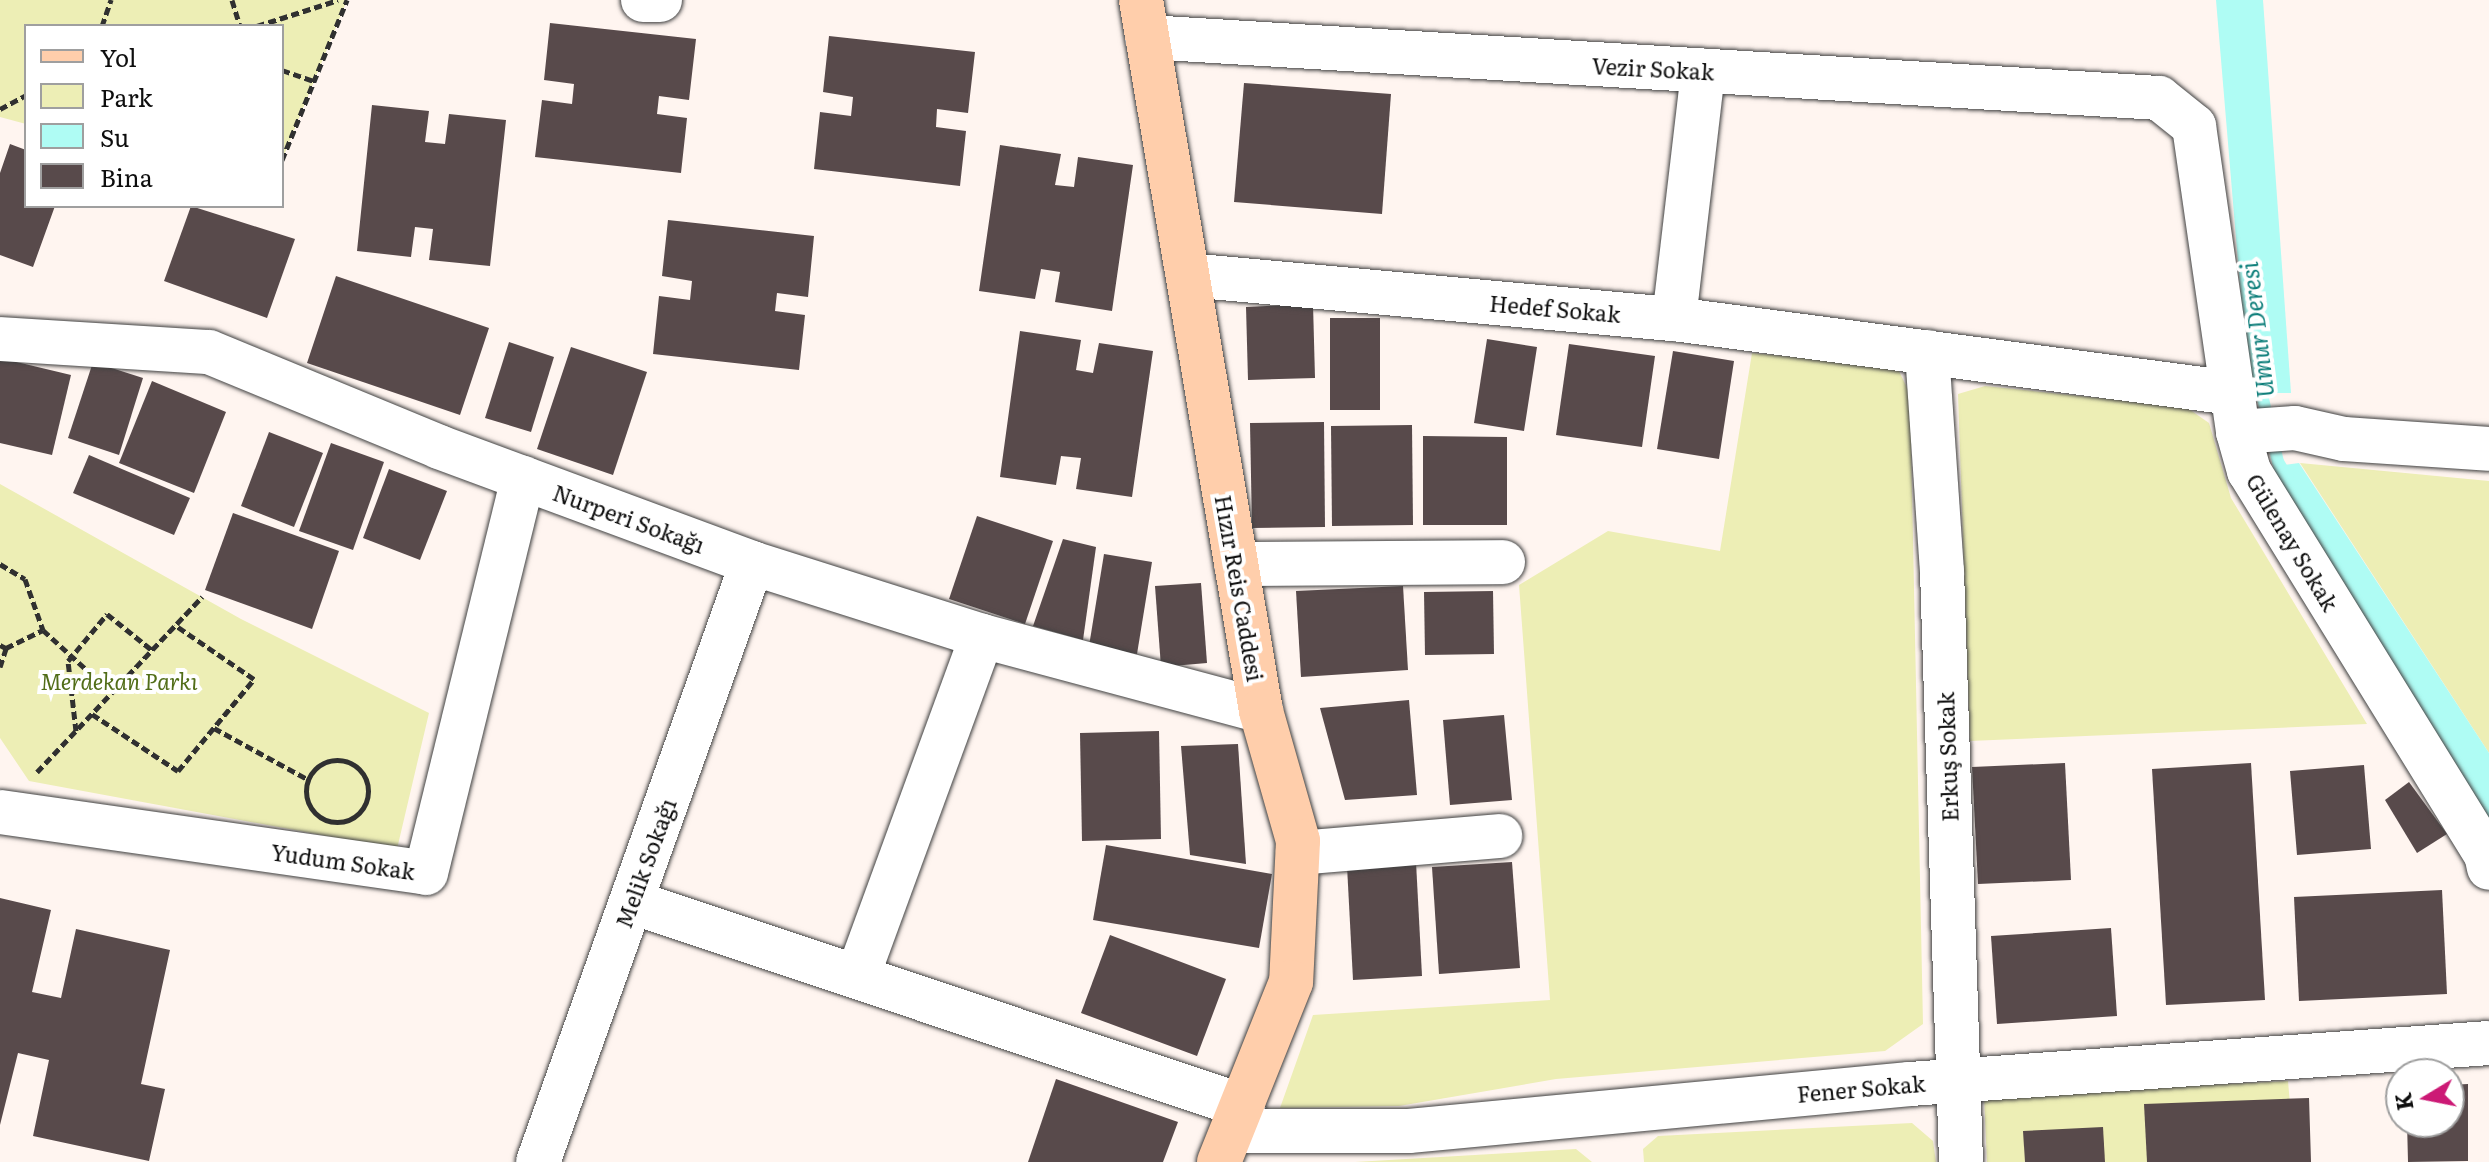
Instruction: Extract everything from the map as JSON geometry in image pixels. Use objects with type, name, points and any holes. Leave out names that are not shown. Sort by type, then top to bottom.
[{"type":"street","points":[[643,0],[660,0]]},
{"type":"street","name":"Vezir Sokak","points":[[1144,19],[1703,71],[2159,98]]},
{"type":"street","name":"Hızır Reis Caddesi","points":[[1144,19],[1261,711],[1298,853],[1291,982],[1232,1133]]},
{"type":"street","points":[[1674,319],[1703,71]]},
{"type":"street","name":"Gülenay Sokak","points":[[2159,98],[2194,126],[2249,471],[2486,854],[2489,868]]},
{"type":"street","name":"Hedef Sokak","points":[[1188,275],[1674,319],[1927,352],[2344,439],[2489,449]]},
{"type":"street","name":"Nurperi Sokağı","points":[[0,339],[209,352],[523,478],[752,563],[982,636],[1261,711]]},
{"type":"street","name":"Erkuş Sokak","points":[[1927,352],[1942,571],[1961,1080],[1961,1162]]},
{"type":"street","name":"Yudum Sokak","points":[[14,796],[426,873],[523,478]]},
{"type":"street","points":[[1236,564],[1503,562]]},
{"type":"street","name":"Melik Sokağı","points":[[549,1159],[632,902],[752,563]]},
{"type":"street","points":[[858,975],[982,636]]},
{"type":"street","points":[[1298,853],[1500,836]]},
{"type":"street","name":"Fener Sokak","points":[[632,902],[858,975],[1232,1133],[1409,1131],[1961,1080],[2489,1043]]},
{"type":"path","points":[[103,24],[111,0]]},
{"type":"path","points":[[232,0],[239,24]]},
{"type":"path","points":[[263,24],[338,0]]},
{"type":"path","points":[[284,154],[347,0]]},
{"type":"path","points":[[284,71],[314,81]]},
{"type":"path","points":[[0,109],[24,96]]},
{"type":"path","points":[[0,564],[25,579],[43,630],[112,693]]},
{"type":"path","points":[[14,796],[202,597]]},
{"type":"path","points":[[76,731],[68,661],[107,614],[152,650]]},
{"type":"path","points":[[92,714],[178,771],[254,679],[175,625]]},
{"type":"path","points":[[0,667],[3,646],[43,630]]},
{"type":"path","points":[[214,728],[307,779]]},
{"type":"path","points":[[350,762],[368,786],[364,806],[350,820],[328,822],[311,809],[307,779],[320,763],[350,762]]},
{"type":"green space","points":[[0,0],[347,0],[284,155],[284,24],[24,24],[24,123],[0,117]]},
{"type":"green space","points":[[1752,353],[1897,367],[1910,394],[1923,1024],[1885,1051],[1556,1079],[1399,1106],[1280,1108],[1313,1015],[1550,1000],[1519,585],[1608,531],[1720,551]]},
{"type":"green space","points":[[1985,386],[2186,407],[2209,423],[2231,498],[2367,724],[1970,741],[1958,394]]},
{"type":"green space","points":[[2300,463],[2489,481],[2489,753]]},
{"type":"green space","name":"Merdekan Parkı","points":[[0,484],[241,619],[429,713],[397,849],[29,781],[0,738]]},
{"type":"green space","points":[[2288,1081],[2295,1162],[1987,1162],[1984,1096]]},
{"type":"green space","points":[[1912,1123],[1933,1141],[1936,1162],[1644,1162],[1643,1149],[1658,1136]]},
{"type":"green space","points":[[1576,1149],[1592,1162],[1355,1162]]},
{"type":"water","points":[[2216,0],[2263,0],[2291,393],[2249,393]]},
{"type":"water","points":[[2299,463],[2489,753],[2489,821],[2263,468]]},
{"type":"building","points":[[550,23],[696,39],[689,100],[659,96],[657,114],[687,118],[681,173],[535,157],[542,100],[572,104],[574,84],[544,80]]},
{"type":"building","points":[[829,36],[975,52],[968,113],[937,109],[936,127],[966,131],[960,186],[814,169],[820,112],[851,116],[853,97],[823,92]]},
{"type":"building","points":[[1244,83],[1391,94],[1382,214],[1234,202]]},
{"type":"building","points":[[372,105],[429,111],[425,142],[445,144],[449,114],[506,120],[490,266],[429,260],[433,229],[415,227],[411,257],[357,251]]},
{"type":"building","points":[[10,144],[24,149],[24,208],[54,208],[33,267],[0,255],[0,173]]},
{"type":"building","points":[[1000,145],[1061,154],[1055,185],[1074,187],[1078,157],[1133,165],[1112,311],[1055,302],[1060,272],[1041,269],[1035,299],[979,291]]},
{"type":"building","points":[[190,208],[295,239],[267,318],[164,281]]},
{"type":"building","points":[[668,220],[814,236],[808,297],[777,293],[775,311],[805,315],[799,370],[653,354],[659,296],[690,300],[692,281],[662,276]]},
{"type":"building","points":[[336,276],[489,328],[460,415],[307,363]]},
{"type":"building","points":[[1313,304],[1315,378],[1248,380],[1246,307]]},
{"type":"building","points":[[1330,318],[1380,318],[1380,410],[1330,410]]},
{"type":"building","points":[[1020,331],[1081,340],[1076,370],[1093,373],[1099,343],[1153,351],[1132,497],[1076,489],[1081,458],[1061,456],[1056,485],[1000,477]]},
{"type":"building","points":[[1487,339],[1537,347],[1524,431],[1474,423]]},
{"type":"building","points":[[509,342],[554,357],[531,432],[485,418]]},
{"type":"building","points":[[1569,344],[1655,356],[1642,447],[1556,435]]},
{"type":"building","points":[[571,347],[647,372],[613,475],[537,449]]},
{"type":"building","points":[[1673,351],[1734,361],[1719,459],[1657,449]]},
{"type":"building","points":[[0,358],[71,375],[52,455],[0,443]]},
{"type":"building","points":[[93,362],[143,378],[119,455],[68,438]]},
{"type":"building","points":[[152,381],[226,412],[194,493],[119,463]]},
{"type":"building","points":[[1324,422],[1325,527],[1252,528],[1250,423]]},
{"type":"building","points":[[1412,425],[1413,525],[1332,526],[1331,426]]},
{"type":"building","points":[[269,432],[323,453],[294,527],[241,506]]},
{"type":"building","points":[[1423,436],[1507,437],[1507,525],[1423,525]]},
{"type":"building","points":[[331,443],[384,462],[353,550],[299,531]]},
{"type":"building","points":[[89,455],[190,498],[174,535],[73,493]]},
{"type":"building","points":[[389,469],[447,491],[420,560],[363,538]]},
{"type":"building","points":[[233,513],[339,551],[312,629],[205,590]]},
{"type":"building","points":[[977,516],[1053,541],[1025,624],[949,599]]},
{"type":"building","points":[[1063,539],[1096,547],[1083,640],[1033,626]]},
{"type":"building","points":[[1104,554],[1152,562],[1137,654],[1089,646]]},
{"type":"building","points":[[1201,583],[1207,663],[1161,667],[1155,586]]},
{"type":"building","points":[[1403,586],[1408,670],[1301,677],[1296,591]]},
{"type":"building","points":[[1493,591],[1494,654],[1425,655],[1424,592]]},
{"type":"building","points":[[1409,700],[1417,795],[1345,800],[1320,708]]},
{"type":"building","points":[[1504,715],[1512,800],[1450,805],[1443,720]]},
{"type":"building","points":[[1159,731],[1161,839],[1082,841],[1080,733]]},
{"type":"building","points":[[1238,744],[1246,864],[1190,855],[1181,746]]},
{"type":"building","points":[[2065,763],[2071,880],[1978,884],[1972,767]]},
{"type":"building","points":[[2251,763],[2265,1000],[2166,1005],[2152,769]]},
{"type":"building","points":[[2364,765],[2371,849],[2297,855],[2290,771]]},
{"type":"building","points":[[2409,782],[2447,834],[2417,853],[2385,800]]},
{"type":"building","points":[[1106,845],[1272,874],[1259,948],[1093,920]]},
{"type":"building","points":[[1416,862],[1422,976],[1353,980],[1347,866]]},
{"type":"building","points":[[1512,862],[1520,968],[1439,974],[1432,867]]},
{"type":"building","points":[[2442,890],[2447,994],[2299,1001],[2294,897]]},
{"type":"building","points":[[0,898],[51,910],[32,992],[61,998],[76,929],[170,950],[141,1084],[165,1089],[149,1161],[33,1136],[49,1060],[18,1053],[0,1125]]},
{"type":"building","points":[[2111,928],[2117,1016],[1997,1024],[1991,936]]},
{"type":"building","points":[[1110,935],[1226,979],[1197,1056],[1081,1013]]},
{"type":"building","points":[[1056,1079],[1178,1122],[1163,1162],[1028,1162]]},
{"type":"building","points":[[2465,1084],[2468,1084],[2468,1161],[2408,1162],[2407,1138],[2465,1138]]},
{"type":"building","points":[[2309,1098],[2311,1162],[2147,1162],[2144,1104]]},
{"type":"building","points":[[2103,1127],[2105,1162],[2025,1162],[2023,1131]]},
{"type":"waterway","name":"Umur Deresi","points":[[2258,378],[2278,462],[2288,478]]}]
